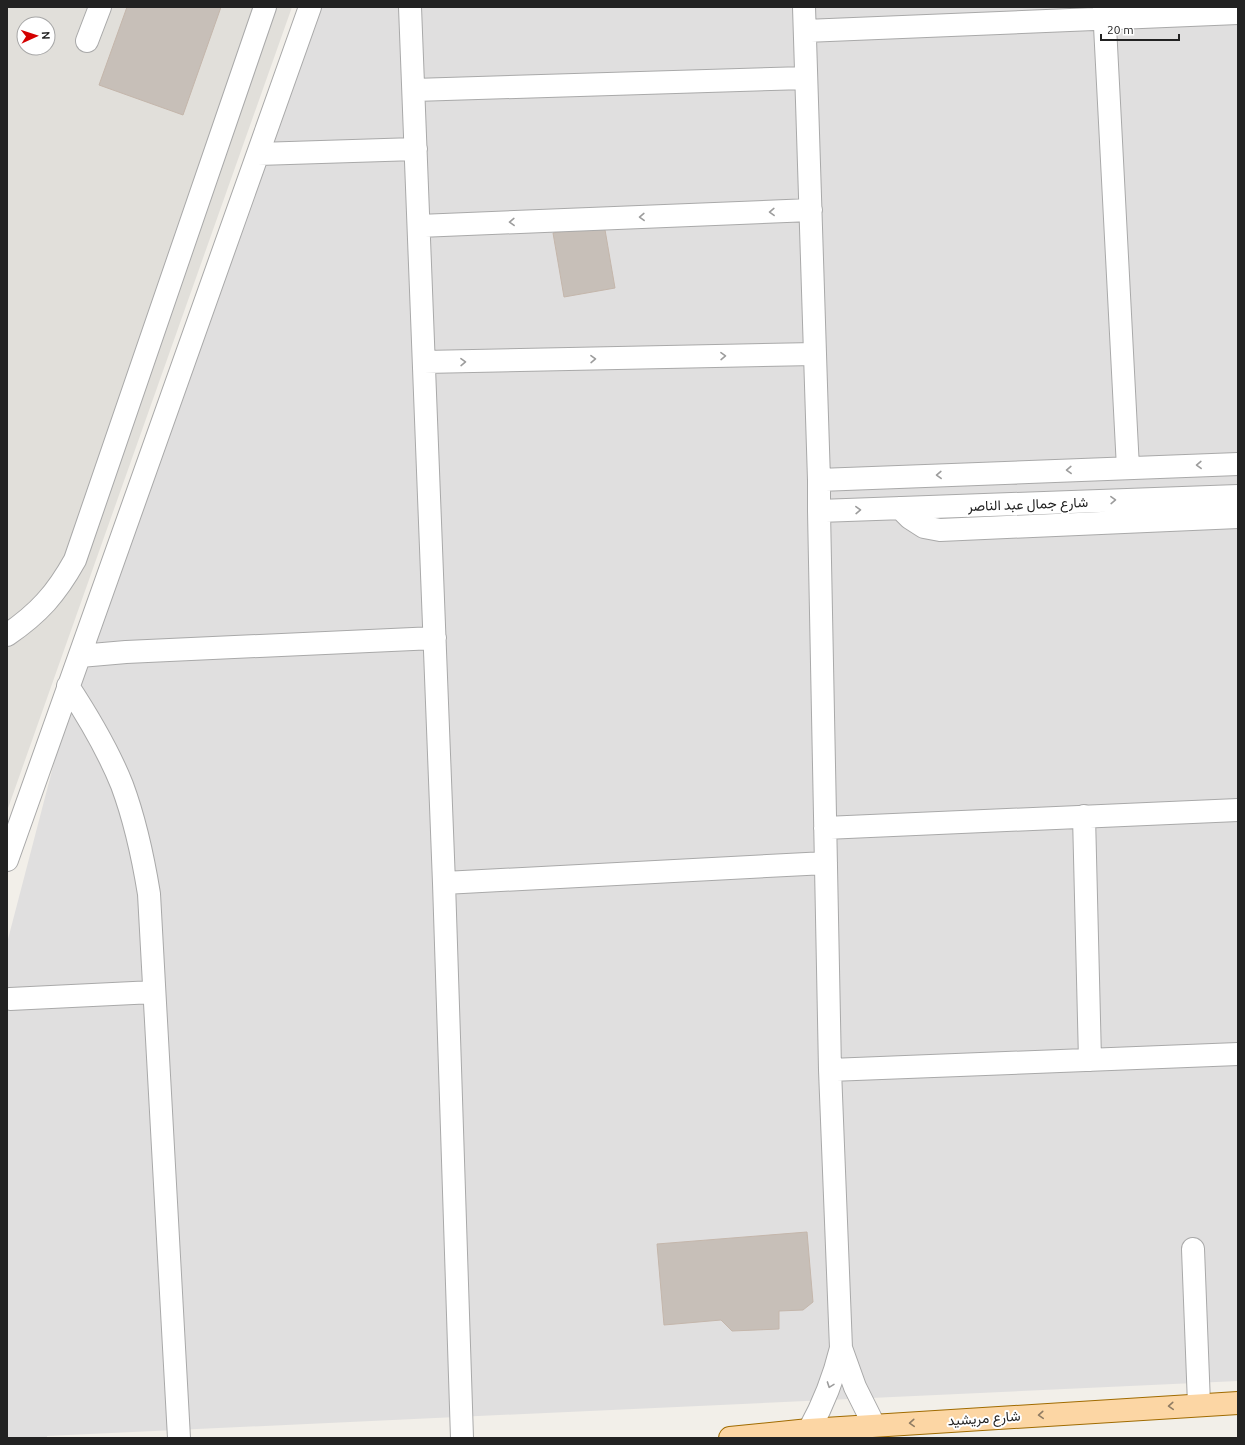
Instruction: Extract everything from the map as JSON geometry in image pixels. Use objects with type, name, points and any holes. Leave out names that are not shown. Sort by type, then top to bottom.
[{"type":"main road","name":"شارع مريشيد","points":[[730,1438],[874,1425],[1199,1404],[1238,1403]]},
{"type":"street","points":[[87,42],[100,7]]},
{"type":"street","points":[[7,635],[24,624],[53,595],[75,560],[265,7]]},
{"type":"street","points":[[7,860],[310,7]]},
{"type":"street","points":[[410,7],[444,883],[462,1438]]},
{"type":"street","points":[[804,7],[819,480],[830,1070],[841,1348],[829,1390],[809,1430]]},
{"type":"street","points":[[805,31],[1104,13],[1238,13]]},
{"type":"street","points":[[1104,13],[1128,468]]},
{"type":"street","points":[[414,90],[806,78]]},
{"type":"street","points":[[258,154],[416,149]]},
{"type":"street","points":[[418,226],[811,210]]},
{"type":"street","points":[[424,362],[815,354]]},
{"type":"street","points":[[819,480],[1238,464]]},
{"type":"street","name":"شارع جمال عبد الناصر","points":[[819,512],[1238,496]]},
{"type":"street","points":[[900,508],[910,518],[924,527],[940,530],[1238,517]]},
{"type":"street","points":[[80,656],[134,651],[434,638]]},
{"type":"street","points":[[68,686],[89,718],[107,751],[122,785],[134,821],[143,857],[149,894],[179,1438]]},
{"type":"street","points":[[825,828],[1238,810]]},
{"type":"street","points":[[1084,816],[1090,1060]]},
{"type":"street","points":[[444,883],[826,863]]},
{"type":"street","points":[[10,999],[154,992]]},
{"type":"street","points":[[830,1070],[1238,1054]]},
{"type":"street","points":[[1193,1249],[1199,1404]]},
{"type":"street","points":[[841,1348],[856,1387],[874,1425]]},
{"type":"shaded area","points":[[7,7],[292,7],[7,811]]},
{"type":"shaded area","points":[[305,7],[1238,7],[1238,1381],[47,1436],[47,1438],[7,1438],[7,943],[90,625]]},
{"type":"building","points":[[127,7],[221,7],[183,115],[99,85]]},
{"type":"building","points":[[604,224],[615,288],[564,297],[553,233]]},
{"type":"building","points":[[807,1232],[813,1302],[803,1310],[779,1311],[779,1329],[732,1331],[721,1320],[664,1325],[657,1244]]}]
